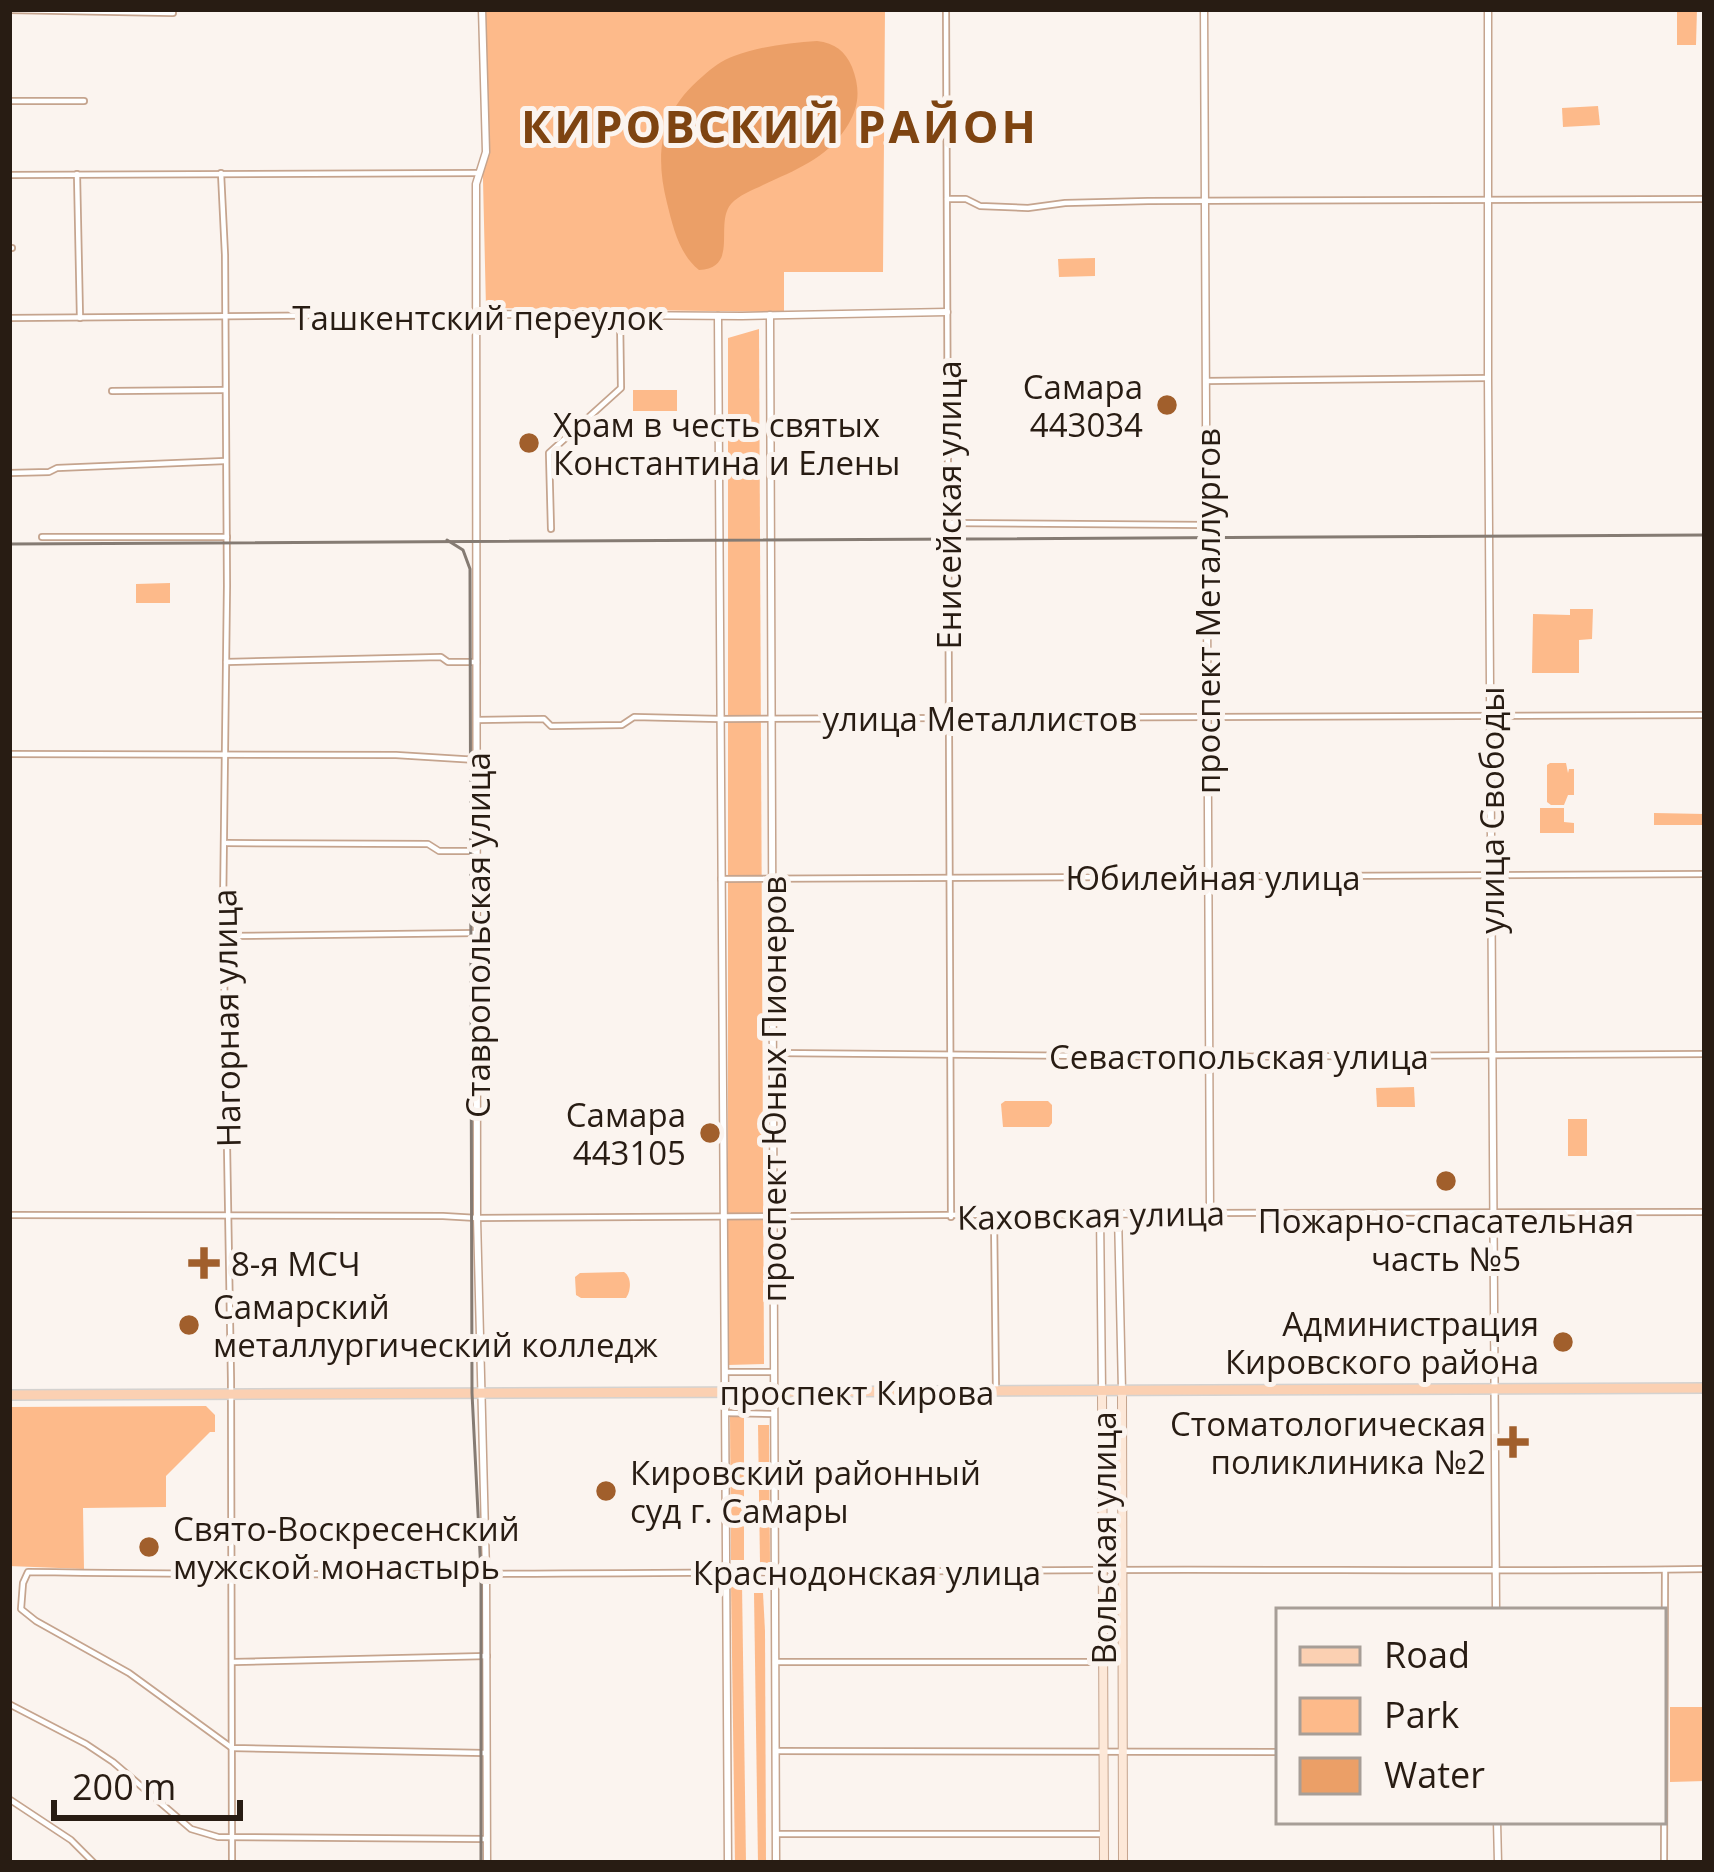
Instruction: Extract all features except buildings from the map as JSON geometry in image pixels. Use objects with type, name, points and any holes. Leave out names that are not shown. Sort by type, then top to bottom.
[{"type":"main road","name":"проспект Кирова","points":[[9,1395],[1705,1388]]},
{"type":"main road","name":"Вольская улица","points":[[1102,1390],[1104,1863]]},
{"type":"main road","name":"Вольская улица","points":[[1122,1390],[1124,1863]]},
{"type":"street","name":"Ставропольская улица","points":[[482,9],[486,152],[478,173],[476,314],[477,1218],[487,1863]]},
{"type":"street","name":"Енисейская улица","points":[[946,9],[951,1217]]},
{"type":"street","name":"проспект Металлургов","points":[[1204,9],[1210,1213]]},
{"type":"street","name":"улица Свободы","points":[[1488,9],[1496,1608]]},
{"type":"street","points":[[9,10],[173,13]]},
{"type":"street","points":[[9,101],[84,101]]},
{"type":"street","name":"Нагорная улица","points":[[221,173],[227,537],[223,936],[232,1863]]},
{"type":"street","points":[[9,175],[478,173]]},
{"type":"street","points":[[77,174],[80,318]]},
{"type":"street","points":[[947,200],[1028,208],[1065,202],[1705,199]]},
{"type":"street","name":"Ташкентский переулок","points":[[9,318],[947,312]]},
{"type":"street","points":[[551,529],[549,454],[621,388],[620,315]]},
{"type":"street","name":"проспект Юных Пионеров","points":[[770,315],[776,1863]]},
{"type":"street","name":"проспект Юных Пионеров","points":[[718,316],[728,1863]]},
{"type":"street","points":[[1206,380],[1488,377]]},
{"type":"street","points":[[112,391],[224,390]]},
{"type":"street","points":[[9,472],[225,461]]},
{"type":"street","points":[[948,523],[1206,525]]},
{"type":"street","points":[[42,537],[227,537]]},
{"type":"street","points":[[226,662],[441,657],[448,662],[477,662]]},
{"type":"street","name":"улица Металлистов","points":[[477,720],[544,719],[550,726],[622,725],[634,717],[1705,715]]},
{"type":"street","points":[[9,754],[396,755],[477,760]]},
{"type":"street","points":[[224,842],[428,844],[439,851],[477,851]]},
{"type":"street","name":"Юбилейная улица","points":[[722,879],[1705,874]]},
{"type":"street","points":[[223,936],[477,933]]},
{"type":"street","name":"Севастопольская улица","points":[[773,1053],[1705,1054]]},
{"type":"street","name":"Каховская улица","points":[[9,1215],[477,1218],[1705,1212]]},
{"type":"street","name":"Вольская улица","points":[[1100,1214],[1102,1390]]},
{"type":"street","name":"Вольская улица","points":[[1118,1214],[1122,1390]]},
{"type":"street","points":[[994,1216],[996,1391]]},
{"type":"street","points":[[725,1372],[774,1372]]},
{"type":"street","points":[[725,1413],[774,1414]]},
{"type":"street","name":"Краснодонская улица","points":[[232,1748],[129,1673],[21,1609],[28,1572],[1705,1569]]},
{"type":"street","points":[[1665,1570],[1665,1608]]},
{"type":"street","points":[[232,1662],[487,1656]]},
{"type":"street","points":[[776,1662],[1123,1662]]},
{"type":"street","points":[[9,1704],[100,1753],[191,1829],[218,1838],[486,1838]]},
{"type":"street","points":[[232,1748],[485,1753]]},
{"type":"street","points":[[776,1751],[1276,1752]]},
{"type":"street","points":[[9,1799],[71,1840],[94,1863]]},
{"type":"street","points":[[1497,1824],[1498,1863]]},
{"type":"street","points":[[1664,1824],[1664,1863]]},
{"type":"street","points":[[776,1834],[1104,1834]]},
{"type":"green space","points":[[479,9],[885,9],[883,272],[784,272],[784,312],[486,308]]},
{"type":"green space","points":[[1677,9],[1697,9],[1696,45],[1677,45]]},
{"type":"green space","points":[[1598,106],[1600,125],[1563,127],[1562,108]]},
{"type":"green space","points":[[1095,258],[1095,276],[1059,277],[1058,259]]},
{"type":"green space","points":[[759,329],[764,1364],[728,1365],[728,338]]},
{"type":"green space","points":[[633,390],[677,390],[677,411],[633,411]]},
{"type":"green space","points":[[170,583],[170,603],[136,603],[136,584]]},
{"type":"green space","points":[[1570,609],[1593,609],[1592,639],[1579,640],[1579,673],[1532,673],[1533,614],[1570,615]]},
{"type":"green space","points":[[1550,763],[1566,763],[1568,773],[1574,769],[1574,795],[1568,795],[1564,805],[1547,802]]},
{"type":"green space","points":[[1540,808],[1564,808],[1564,822],[1574,823],[1574,833],[1540,833]]},
{"type":"green space","points":[[1654,813],[1705,814],[1705,825],[1654,825]]},
{"type":"green space","points":[[1414,1087],[1415,1107],[1377,1107],[1376,1088]]},
{"type":"green space","points":[[1048,1101],[1052,1123],[1049,1127],[1003,1127],[1001,1104]]},
{"type":"green space","points":[[1568,1119],[1587,1119],[1587,1156],[1568,1156]]},
{"type":"green space","points":[[624,1272],[630,1284],[626,1298],[576,1295],[575,1277],[580,1273]]},
{"type":"green space","points":[[206,1406],[215,1415],[215,1432],[166,1476],[166,1507],[83,1508],[84,1569],[9,1566],[9,1407]]},
{"type":"green space","points":[[730,1417],[744,1417],[744,1560],[731,1560]]},
{"type":"green space","points":[[758,1425],[769,1425],[770,1564],[760,1564]]},
{"type":"green space","points":[[742,1584],[746,1863],[735,1863],[731,1586]]},
{"type":"green space","points":[[754,1593],[763,1593],[765,1631],[766,1863],[758,1863]]},
{"type":"green space","points":[[1670,1707],[1705,1707],[1705,1781],[1670,1782]]},
{"type":"water","points":[[817,41],[839,49],[852,67],[857,91],[850,121],[819,156],[731,204],[726,212],[723,254],[719,262],[699,270],[678,240],[663,184],[662,149],[670,118],[689,89],[725,60],[765,47]]},
{"type":"tram line","points":[[9,544],[1705,535]]},
{"type":"tram line","points":[[447,540],[463,550],[470,569],[472,1393],[481,1573],[481,1863]]},
{"type":"place","name":"Самара 443034","points":[[1167,405]]},
{"type":"place","name":"Храм в честь святых Константина и Елены","points":[[529,443]]},
{"type":"place","name":"Самара 443105","points":[[710,1133]]},
{"type":"place","name":"Пожарно-спасательная часть №5","points":[[1446,1181]]},
{"type":"place","name":"8-я МСЧ","points":[[204,1263]]},
{"type":"place","name":"Самарский металлургический колледж","points":[[189,1325]]},
{"type":"place","name":"Администрация Кировского района","points":[[1563,1342]]},
{"type":"place","name":"Стоматологическая поликлиника №2","points":[[1513,1442]]},
{"type":"place","name":"Кировский районный суд г. Самары","points":[[606,1491]]},
{"type":"place","name":"Свято-Воскресенский мужской монастырь","points":[[149,1547]]},
{"type":"district","name":"КИРОВСКИЙ РАЙОН","points":[[780,125]]}]
